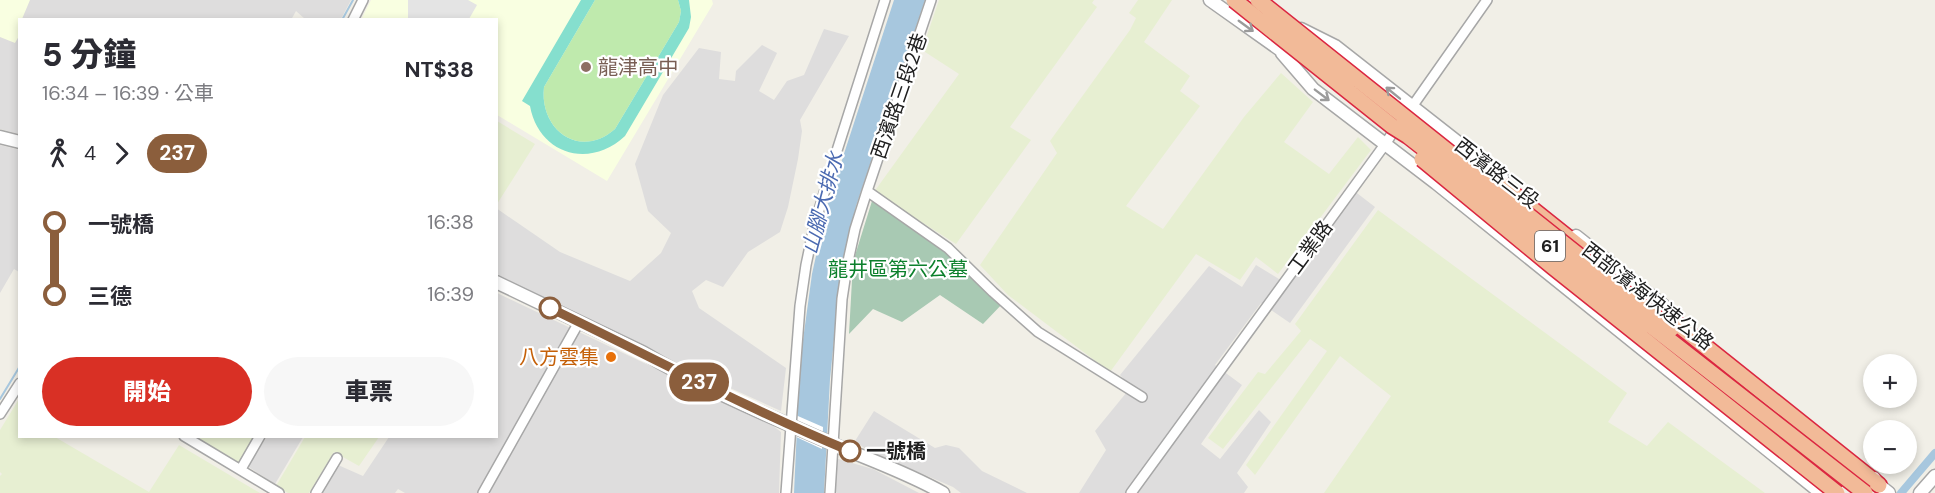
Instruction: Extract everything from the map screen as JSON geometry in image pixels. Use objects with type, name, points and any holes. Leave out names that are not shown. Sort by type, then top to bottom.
[{"type":"highway","name":"西部濱海快速公路","points":[[1234,0],[1865,493]]},
{"type":"highway","name":"西部濱海快速公路","points":[[1260,0],[1457,158],[1883,491]]},
{"type":"highway","points":[[1395,125],[1402,141],[1430,166],[1837,493]]},
{"type":"street","points":[[354,18],[363,0]]},
{"type":"street","points":[[786,493],[800,306],[810,246],[836,153],[885,0]]},
{"type":"street","name":"西濱路三段2巷","points":[[830,493],[842,299],[855,229],[931,0]]},
{"type":"street","name":"西濱路三段","points":[[1209,0],[1282,53],[1362,95]]},
{"type":"street","name":"西濱路三段","points":[[1260,0],[1292,24],[1395,125],[1411,130],[1859,493]]},
{"type":"street","name":"工業路","points":[[1131,493],[1386,143],[1395,125],[1412,108],[1487,0]]},
{"type":"street","name":"西濱路三段","points":[[1292,24],[1335,46],[1486,164],[1843,447],[1866,468],[1883,491]]},
{"type":"street","name":"西濱路三段","points":[[1282,53],[1313,89],[1386,143],[1821,493]]},
{"type":"street","points":[[0,137],[18,142]]},
{"type":"street","points":[[867,192],[948,248],[1038,332],[1142,397]]},
{"type":"street","points":[[498,283],[642,352],[661,364],[834,444],[891,467],[943,493]]},
{"type":"street","points":[[483,493],[579,322]]},
{"type":"street","points":[[0,414],[18,386]]},
{"type":"street","points":[[187,438],[279,493]]},
{"type":"street","points":[[241,469],[259,438]]},
{"type":"street","points":[[1811,454],[1883,491]]},
{"type":"street","points":[[316,493],[337,458]]},
{"type":"street","points":[[1920,493],[1935,476]]},
{"type":"shaded area","points":[[0,0],[351,0],[342,18],[304,18],[296,11],[292,18],[18,18],[18,134],[0,129]]},
{"type":"shaded area","points":[[0,0],[30,0],[22,18],[18,18],[18,38],[15,43],[0,37]]},
{"type":"shaded area","name":"龍津高中","points":[[371,0],[712,0],[713,4],[607,181],[498,116],[498,18],[362,18]]},
{"type":"shaded area","points":[[408,0],[468,0],[477,5],[470,18],[408,18]]},
{"type":"shaded area","points":[[581,0],[595,0],[544,87],[544,102],[548,116],[564,136],[576,141],[588,142],[602,138],[615,129],[679,22],[681,11],[678,0],[689,0],[691,17],[689,28],[625,136],[597,152],[582,154],[568,152],[555,146],[535,123],[530,106],[522,101]]},
{"type":"shaded area","points":[[894,0],[925,0],[856,206],[840,281],[830,379],[824,493],[794,493],[800,362],[812,274],[827,206]]},
{"type":"shaded area","points":[[939,0],[1094,0],[1092,3],[1097,7],[1010,127],[1031,140],[956,244],[874,192],[959,74],[922,50]]},
{"type":"shaded area","points":[[1138,0],[1172,0],[1144,42],[1190,76],[1180,91],[1200,106],[1126,206],[1163,229],[1244,117],[1281,73],[1313,102],[1284,142],[1329,174],[1358,137],[1371,150],[1278,274],[1256,257],[1240,280],[1196,254],[1110,372],[1008,295],[980,265],[1057,153],[1050,141],[1130,30],[1136,18],[1129,13]]},
{"type":"shaded area","points":[[824,29],[849,36],[800,120],[802,131],[798,159],[780,232],[748,252],[723,287],[706,280],[692,291],[699,308],[786,368],[781,411],[575,318],[498,280],[498,209],[560,252],[630,281],[661,253],[671,233],[648,211],[635,164],[663,95],[699,48],[721,52],[719,79],[735,81],[736,71],[762,45],[777,53],[759,91],[774,100],[787,81],[804,75]]},
{"type":"shaded area","points":[[498,122],[535,144],[498,202]]},
{"type":"shaded area","points":[[0,145],[18,150],[18,271],[14,269],[0,293]]},
{"type":"shaded area","points":[[1353,190],[1375,207],[1290,323],[1261,303],[1215,365],[1242,385],[1201,444],[1220,459],[1259,410],[1271,422],[1237,473],[1248,487],[1244,493],[1079,493],[1106,450],[1095,431],[1131,387],[1120,375],[1209,266],[1242,287],[1256,265],[1279,279],[1285,286]]},
{"type":"shaded area","points":[[1378,210],[1627,393],[1608,422],[1647,446],[1668,422],[1765,493],[1324,493],[1391,396],[1340,356],[1255,475],[1246,465],[1327,351],[1310,339],[1223,449],[1208,438],[1258,372],[1265,374],[1301,331],[1295,324]]},
{"type":"shaded area","points":[[498,293],[768,422],[781,432],[779,493],[405,493],[398,489],[395,493],[321,493],[338,465],[363,476],[388,438],[498,438]]},
{"type":"shaded area","points":[[18,401],[18,438],[57,438],[149,492],[179,445],[260,493],[0,493],[2,474],[0,472],[0,430]]},
{"type":"shaded area","points":[[874,411],[935,448],[946,445],[959,448],[982,471],[1027,493],[961,493],[953,487],[867,450],[855,441]]},
{"type":"shaded area","points":[[196,438],[254,438],[239,463]]},
{"type":"shaded area","points":[[266,438],[302,438],[275,484],[247,466]]},
{"type":"shaded area","points":[[304,438],[378,438],[359,466],[334,452],[309,493],[288,493],[276,486]]},
{"type":"shaded area","points":[[838,459],[873,469],[919,493],[837,493],[832,490]]},
{"type":"green space","points":[[595,0],[678,0],[681,11],[679,22],[615,129],[602,138],[588,142],[576,141],[564,136],[548,116],[544,102],[544,87]]},
{"type":"green space","name":"龍井區第六公墓","points":[[872,201],[893,211],[965,261],[1004,302],[983,324],[940,295],[902,322],[873,309],[849,334],[853,262]]},
{"type":"pier","points":[[791,413],[823,427],[822,449],[792,435]]},
{"type":"waterway","points":[[343,18],[353,0]]},
{"type":"waterway","points":[[0,399],[18,369]]},
{"type":"waterway","points":[[1901,493],[1935,453]]},
{"type":"bus line","name":"237","points":[[550,308],[731,398],[850,451]]},
{"type":"place","name":"龍津高中","points":[[586,67]]},
{"type":"place","name":"八方雲集","points":[[611,357]]},
{"type":"place","name":"一號橋","points":[[850,451]]},
{"type":"water label","name":"山腳大排水","points":[[823,203]]}]
